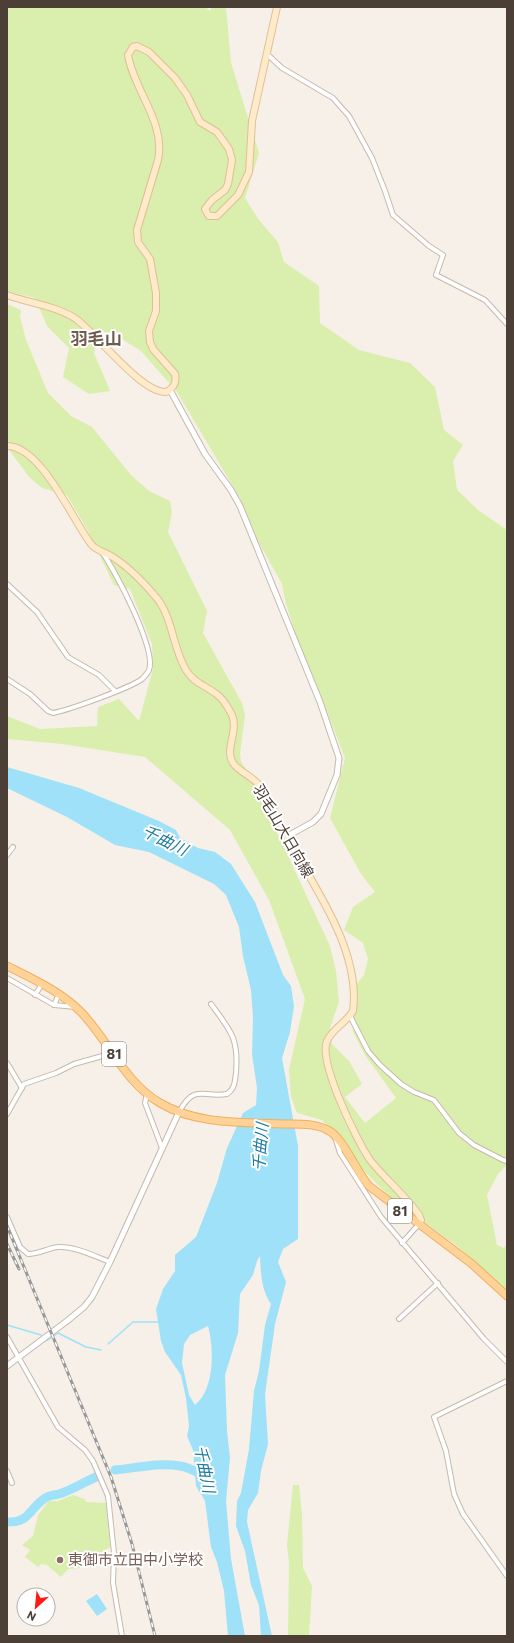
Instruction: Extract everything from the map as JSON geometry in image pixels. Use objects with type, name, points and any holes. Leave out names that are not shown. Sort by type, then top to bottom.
[{"type":"main road","points":[[7,295],[65,313],[76,319],[89,329],[113,355],[149,385],[161,392],[170,390],[175,383],[175,374],[153,349],[150,342],[149,331],[156,311],[156,293],[150,260],[138,242],[137,230],[160,152],[159,134],[134,75],[128,55],[133,47],[137,46],[149,52],[181,84],[200,122],[217,132],[229,149],[232,160],[228,184],[225,190],[212,200],[205,209],[206,214],[212,217],[217,216],[231,203],[247,178],[250,164],[252,121],[268,55],[277,7]]},
{"type":"main road","name":"羽毛山大日向線","points":[[7,446],[14,446],[33,459],[55,486],[85,536],[93,546],[118,561],[157,597],[168,620],[184,668],[192,678],[217,694],[224,702],[233,717],[235,730],[230,754],[232,762],[259,785],[340,936],[351,970],[353,1005],[350,1016]]},
{"type":"main road","name":"81","points":[[7,966],[59,994],[76,1007],[113,1053],[126,1072],[147,1094],[159,1102],[179,1112],[199,1118],[301,1124],[320,1127],[334,1134],[360,1175],[369,1186],[472,1264],[507,1296]]},
{"type":"main road","points":[[350,1016],[327,1040],[325,1051],[326,1062],[341,1104],[367,1154],[417,1212],[421,1219],[419,1224]]},
{"type":"street","points":[[268,55],[289,73],[333,98],[349,116],[372,158],[393,215],[443,256],[436,275],[485,300],[507,324]]},
{"type":"street","points":[[170,390],[205,454],[231,490],[240,506],[320,702],[339,758],[337,775],[321,814],[313,822],[286,837]]},
{"type":"street","points":[[7,679],[30,694],[48,711],[54,713],[116,691],[141,680],[146,674],[150,668],[148,649],[136,615],[102,552]]},
{"type":"street","points":[[7,584],[37,612],[68,657],[99,674],[116,691]]},
{"type":"street","points":[[7,855],[13,847]]},
{"type":"street","points":[[7,978],[35,996],[54,1005],[76,1007]]},
{"type":"street","points":[[35,996],[42,984]]},
{"type":"street","points":[[54,1005],[59,994]]},
{"type":"street","points":[[7,1366],[84,1307],[98,1287],[179,1112],[187,1101],[193,1095],[202,1093],[227,1094],[234,1086],[238,1054],[236,1043],[232,1032],[211,1004]]},
{"type":"street","points":[[350,1016],[368,1051],[380,1065],[410,1090],[434,1100],[459,1133],[474,1145],[503,1160],[507,1160]]},
{"type":"street","points":[[7,1114],[24,1084],[56,1073],[74,1064],[113,1053]]},
{"type":"street","points":[[7,1063],[22,1088]]},
{"type":"street","points":[[147,1094],[145,1103],[162,1148]]},
{"type":"street","points":[[334,1134],[340,1153],[381,1217],[484,1339],[507,1362]]},
{"type":"street","points":[[7,1217],[20,1247],[28,1254],[42,1252],[58,1247],[70,1248],[110,1262]]},
{"type":"street","points":[[402,1243],[419,1224]]},
{"type":"street","points":[[399,1319],[438,1283]]},
{"type":"street","points":[[7,1337],[58,1427],[85,1450],[93,1461],[108,1496],[114,1554],[113,1583],[122,1636]]},
{"type":"street","points":[[507,1381],[434,1417],[446,1451],[454,1494],[462,1514],[507,1576]]},
{"type":"street","points":[[7,1471],[12,1483]]},
{"type":"green space","points":[[7,7],[205,7],[210,11],[212,7],[226,7],[231,63],[259,153],[245,198],[258,219],[278,242],[284,262],[319,286],[320,323],[359,350],[410,363],[435,387],[444,430],[463,445],[453,461],[457,490],[478,510],[507,530],[507,1165],[498,1174],[487,1195],[497,1245],[504,1248],[507,1244],[507,1291],[458,1247],[387,1194],[355,1162],[322,1120],[297,1113],[291,1097],[289,1070],[305,999],[269,900],[230,830],[145,757],[62,744],[7,739],[7,716],[40,729],[97,726],[98,707],[119,699],[139,721],[153,669],[152,644],[130,589],[114,585],[88,531],[67,495],[42,488],[30,478],[9,450],[7,426],[7,304],[21,310],[20,317],[26,340],[48,393],[71,416],[92,427],[131,475],[149,491],[170,501],[172,512],[168,532],[207,611],[203,633],[242,703],[245,715],[240,754],[241,762],[256,782],[267,811],[330,946],[336,971],[339,1002],[330,1028],[332,1044],[349,1061],[362,1084],[345,1097],[365,1123],[396,1098],[365,1055],[353,1032],[355,986],[364,975],[368,959],[363,943],[344,930],[353,907],[375,892],[361,874],[330,818],[345,758],[317,686],[304,659],[286,604],[282,584],[259,543],[241,500],[177,392],[141,351],[112,333],[97,331],[94,353],[110,391],[89,394],[63,377],[69,348],[47,326],[35,298],[7,291]]},
{"type":"green space","points":[[293,1485],[299,1485],[302,1514],[303,1568],[312,1586],[309,1636],[288,1636],[289,1563],[287,1545]]},
{"type":"green space","points":[[73,1495],[85,1499],[86,1502],[106,1503],[110,1547],[81,1568],[68,1569],[61,1577],[47,1565],[41,1564],[38,1567],[25,1557],[30,1550],[22,1545],[33,1536],[38,1515],[49,1501],[58,1501]]},
{"type":"water","name":"千曲川","points":[[7,767],[79,788],[159,821],[176,830],[180,838],[198,848],[215,852],[231,864],[255,902],[283,975],[291,986],[294,1006],[290,1032],[282,1058],[298,1146],[298,1239],[283,1249],[278,1262],[286,1282],[275,1324],[265,1394],[268,1444],[261,1471],[258,1493],[248,1510],[247,1522],[272,1636],[261,1636],[259,1605],[251,1585],[245,1551],[236,1526],[237,1501],[241,1493],[249,1449],[254,1391],[259,1371],[265,1325],[271,1304],[263,1287],[260,1256],[253,1275],[240,1294],[238,1333],[225,1375],[227,1431],[230,1458],[226,1501],[231,1559],[245,1636],[228,1636],[224,1591],[217,1562],[211,1547],[205,1501],[196,1486],[193,1450],[187,1436],[189,1426],[186,1398],[181,1375],[165,1352],[161,1341],[156,1309],[163,1289],[175,1271],[175,1255],[196,1237],[217,1183],[227,1148],[243,1113],[256,1105],[257,1088],[252,1054],[253,1017],[251,990],[243,956],[239,927],[226,895],[214,884],[149,852],[115,845],[67,817],[7,788]],"holes":[[[208,1326],[212,1356],[209,1379],[202,1398],[195,1405],[189,1395],[182,1363],[184,1344],[190,1335]]]},
{"type":"water","points":[[97,1594],[107,1609],[97,1616],[86,1601]]},
{"type":"waterway","points":[[108,1344],[133,1322],[160,1322]]},
{"type":"waterway","points":[[7,1325],[41,1335]]},
{"type":"waterway","points":[[46,1341],[58,1333],[86,1347],[101,1350]]},
{"type":"waterway","name":"千曲川","points":[[115,1470],[156,1465],[172,1465],[193,1470],[206,1477]]},
{"type":"waterway","points":[[7,1522],[21,1520],[47,1497],[64,1492],[96,1477]]},
{"type":"railway","points":[[7,1226],[111,1477],[132,1544],[155,1636]]},
{"type":"railway","points":[[7,1244],[19,1269]]},
{"type":"place","name":"東御市立田中小学校","points":[[60,1560]]},
{"type":"district","name":"羽毛山","points":[[96,339]]}]
